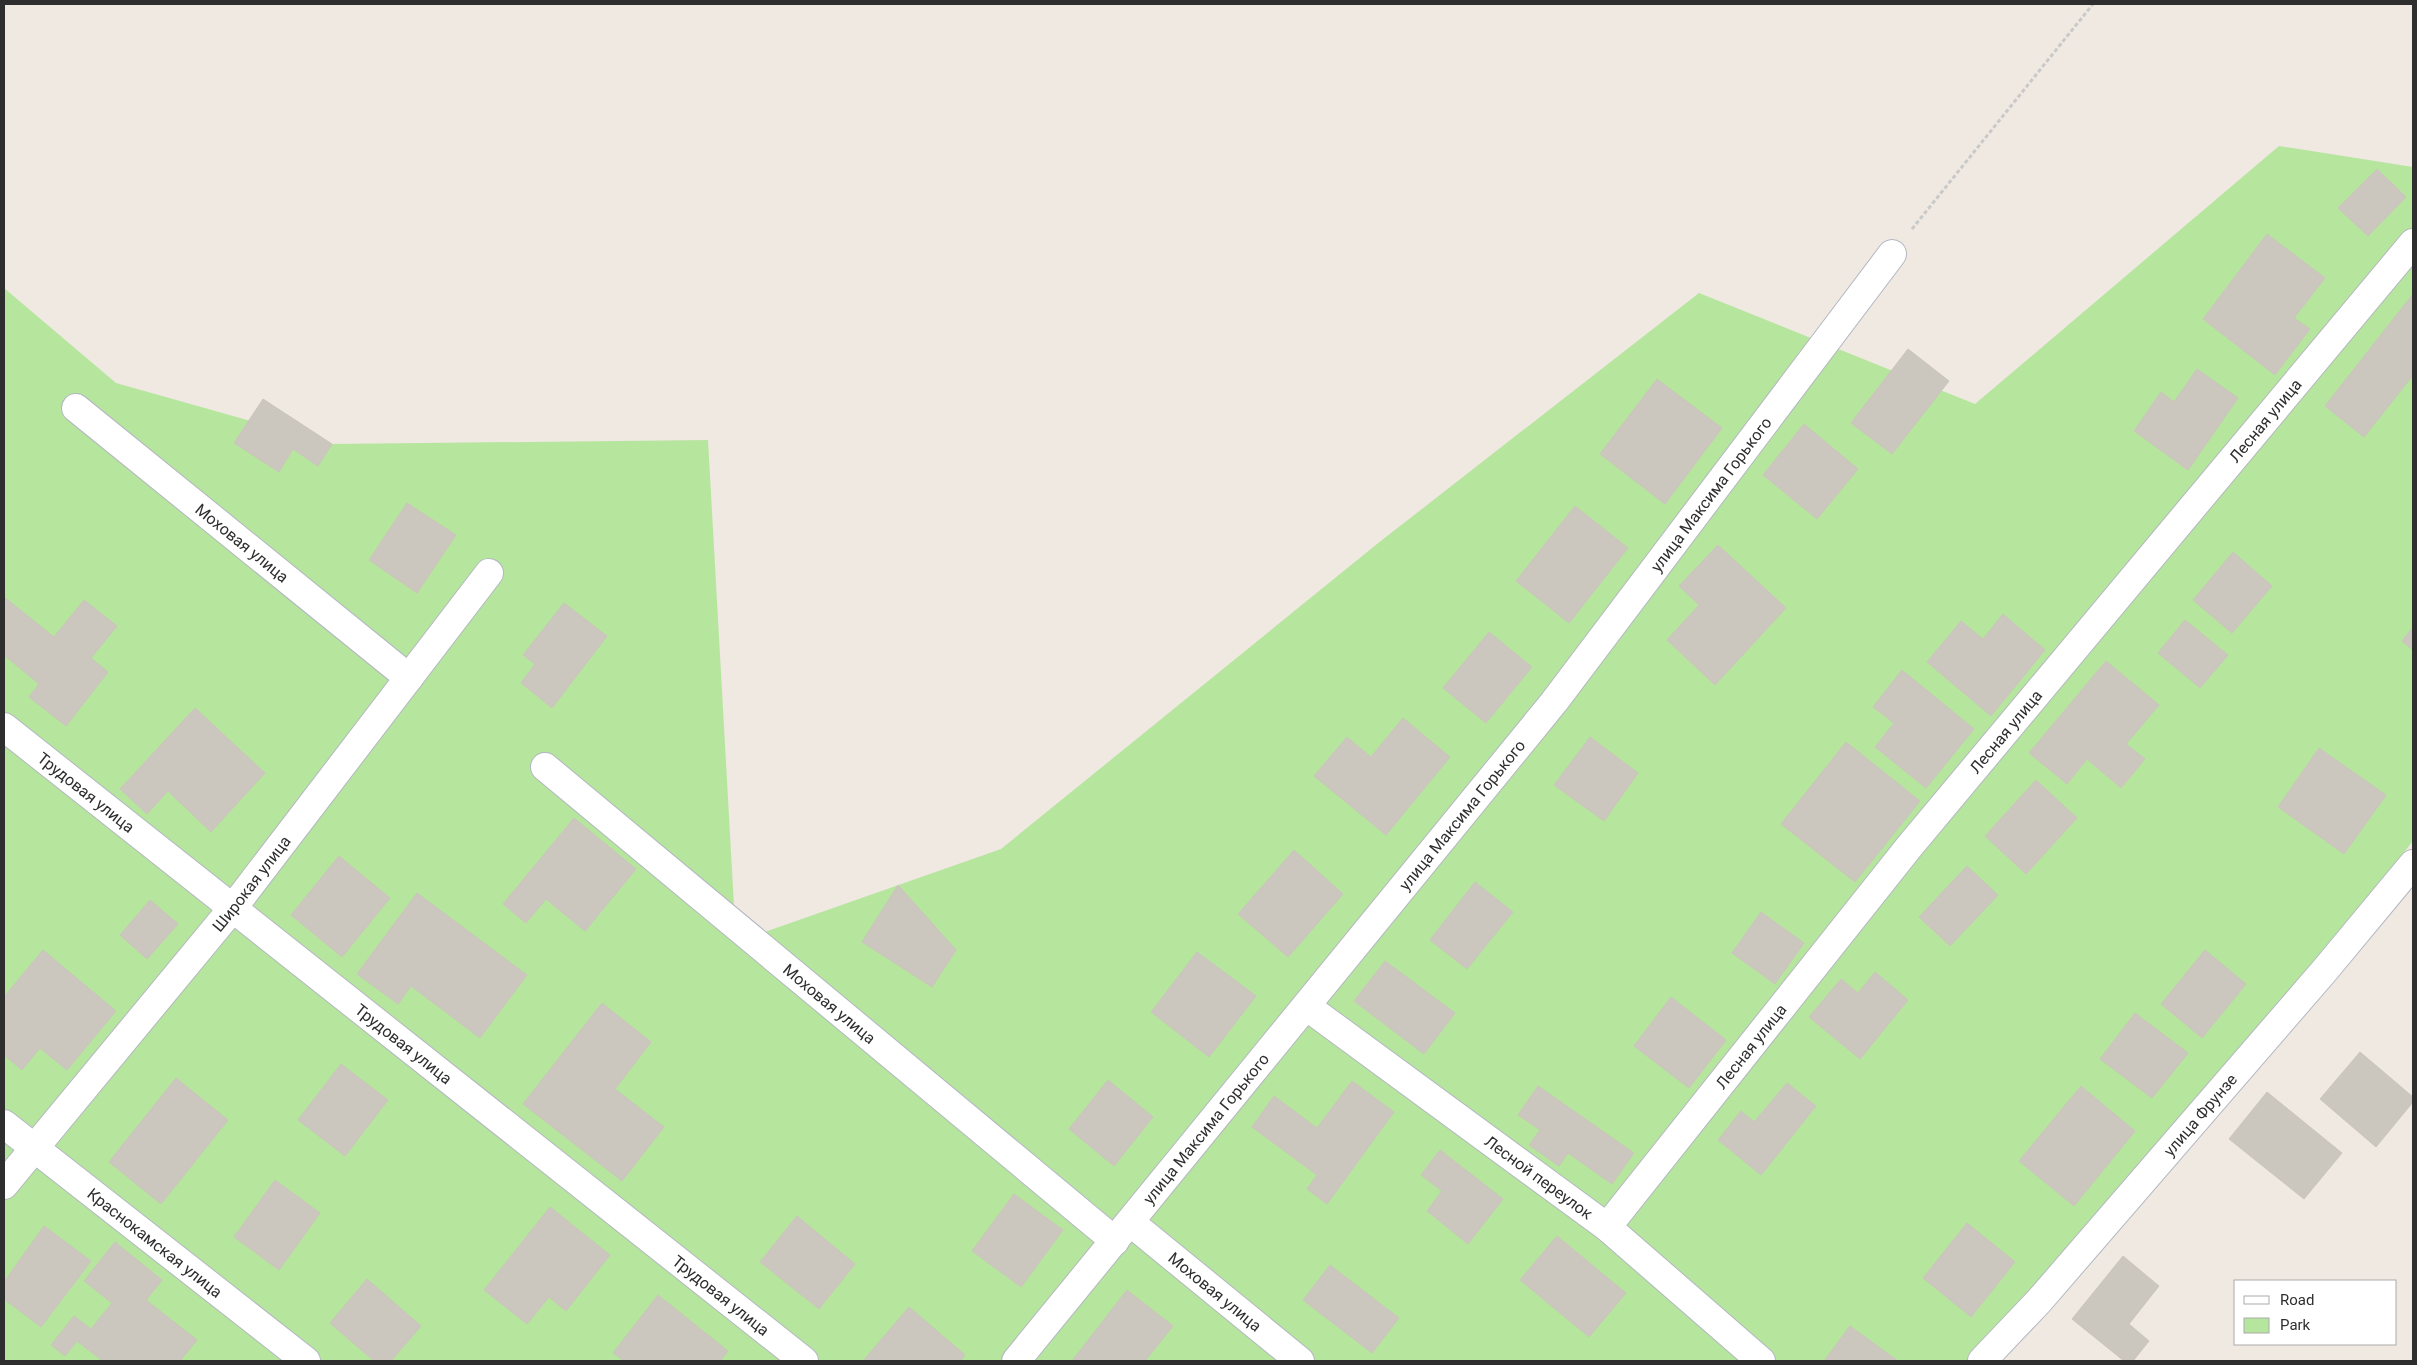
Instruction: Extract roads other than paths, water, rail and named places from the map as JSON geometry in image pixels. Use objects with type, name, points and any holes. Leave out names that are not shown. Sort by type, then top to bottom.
[{"type":"street","name":"Лесная улица","points":[[1607,1228],[1909,847],[2413,243]]},
{"type":"street","name":"улица Максима Горького","points":[[1016,1361],[1554,702],[1892,254]]},
{"type":"street","name":"Моховая улица","points":[[76,408],[408,678]]},
{"type":"street","name":"Широкая улица","points":[[4,1185],[32,1148],[232,909],[489,572]]},
{"type":"street","name":"Трудовая улица","points":[[4,727],[804,1361]]},
{"type":"street","name":"Моховая улица","points":[[545,767],[1123,1232],[1300,1361]]},
{"type":"street","name":"улица Фрунзе","points":[[1982,1361],[2039,1301],[2325,970],[2413,864]]},
{"type":"street","name":"Лесной переулок","points":[[1306,1006],[1607,1228],[1761,1361]]},
{"type":"street","name":"Краснокамская улица","points":[[4,1124],[32,1148],[100,1198],[306,1361]]}]
